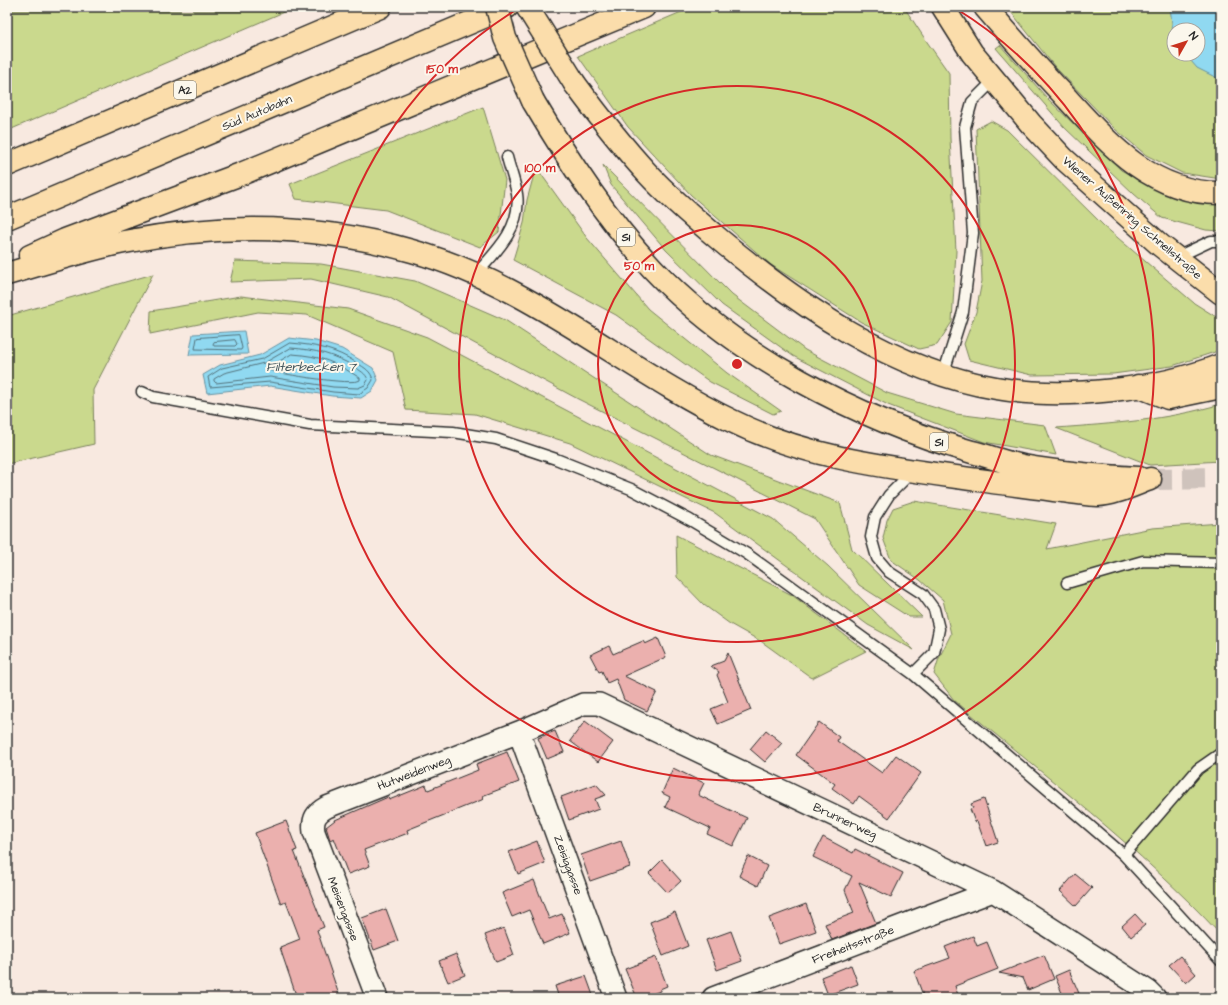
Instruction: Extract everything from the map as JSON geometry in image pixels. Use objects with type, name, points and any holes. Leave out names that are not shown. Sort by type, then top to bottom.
[{"type":"highway","name":"A2","points":[[7,165],[380,7]]},
{"type":"highway","points":[[481,7],[484,13],[505,38]]},
{"type":"highway","name":"S1","points":[[497,7],[505,38],[533,101],[566,156],[605,212],[653,269],[694,306],[746,348],[819,389],[878,419],[949,445],[1022,466],[1096,476],[1150,479],[1101,496],[913,471]]},
{"type":"highway","name":"Süd Autobahn","points":[[7,218],[507,7]]},
{"type":"highway","points":[[527,7],[575,84],[605,124],[648,174],[692,216],[748,263],[798,300],[842,328],[888,353],[943,375],[996,388],[1047,392],[1105,391],[1166,381],[1221,366]]},
{"type":"highway","points":[[7,266],[65,240],[241,174],[644,7]]},
{"type":"highway","points":[[933,7],[972,53]]},
{"type":"highway","name":"Wiener Außenring Schnellstraße","points":[[943,7],[972,53],[1064,159],[1175,258],[1221,293]]},
{"type":"highway","points":[[985,7],[1058,90],[1122,156],[1145,172],[1170,184],[1199,192],[1221,193]]},
{"type":"highway","points":[[7,274],[122,242],[178,233],[233,228],[294,229],[352,237],[412,251],[476,274],[519,295],[566,322],[679,393],[734,422],[797,447],[849,460],[913,471]]},
{"type":"highway","points":[[1138,386],[1168,398],[1221,387]]},
{"type":"street","name":"Brunnerweg","points":[[519,732],[583,704],[599,704],[993,891],[1148,991],[1155,998]]},
{"type":"street","name":"Hutweidenweg","points":[[314,820],[318,813],[327,807],[519,732]]},
{"type":"street","name":"Zeisiggasse","points":[[519,732],[616,998]]},
{"type":"street","name":"Meisengasse","points":[[314,820],[314,832],[376,998]]},
{"type":"street","name":"Freiheitsstraße","points":[[713,998],[993,891]]},
{"type":"lane","points":[[943,375],[964,312],[973,233],[965,128],[972,102],[994,80]]},
{"type":"lane","points":[[476,274],[496,252],[514,226],[517,195],[507,157]]},
{"type":"lane","points":[[1175,258],[1212,241],[1221,241]]},
{"type":"lane","points":[[142,392],[153,397],[310,425],[453,432],[496,439],[556,458],[631,489],[690,520],[747,554],[913,674],[1124,855],[1221,961]]},
{"type":"lane","points":[[913,471],[889,495],[875,517],[871,538],[876,558],[890,572],[923,594],[934,609],[939,629],[934,652],[913,674]]},
{"type":"lane","points":[[1067,584],[1143,560],[1221,563]]},
{"type":"lane","points":[[1124,855],[1198,769],[1221,752]]},
{"type":"green space","points":[[693,7],[904,7],[949,73],[950,138],[956,251],[952,322],[937,345],[919,349],[861,322],[771,265],[691,195],[628,127],[578,56]]},
{"type":"green space","points":[[1007,7],[1221,7],[1221,179],[1182,173],[1146,155],[1115,129],[1055,67]]},
{"type":"green space","points":[[7,10],[286,11],[7,131]]},
{"type":"green space","points":[[1000,45],[1047,98],[1121,170],[1160,191],[1199,203],[1221,202],[1221,231],[1206,230],[1162,218],[1134,194],[1064,127],[996,48]]},
{"type":"green space","points":[[483,107],[505,180],[499,232],[480,247],[386,210],[296,199],[290,184]]},
{"type":"green space","points":[[991,121],[1007,130],[1104,226],[1194,303],[1221,320],[1221,350],[1172,366],[1113,374],[1032,375],[969,360],[964,344],[976,312],[982,281],[976,129]]},
{"type":"green space","points":[[603,165],[732,295],[805,350],[887,393],[956,414],[1045,425],[1056,455],[984,442],[888,405],[793,356],[722,305],[666,250],[611,185]]},
{"type":"green space","points":[[536,167],[587,238],[648,309],[727,373],[781,411],[773,414],[710,382],[616,315],[513,260],[524,223],[527,200]]},
{"type":"green space","points":[[235,261],[321,264],[415,281],[505,320],[711,455],[840,503],[852,549],[922,617],[909,617],[859,585],[815,519],[578,399],[388,297],[311,279],[230,282]]},
{"type":"green space","points":[[153,274],[93,390],[94,444],[7,464],[7,316]]},
{"type":"green space","points":[[241,296],[348,309],[427,337],[773,519],[828,566],[914,650],[868,625],[715,513],[570,443],[475,414],[406,410],[393,352],[307,315],[258,312],[150,334],[151,311]]},
{"type":"green space","points":[[1221,404],[1221,461],[1150,465],[1056,428],[1160,418]]},
{"type":"green space","points":[[914,501],[1056,524],[1047,549],[1152,528],[1221,523],[1221,935],[1158,872],[1125,842],[954,700],[934,674],[939,658],[951,634],[943,600],[920,580],[891,560],[883,538],[887,520],[893,508]]},
{"type":"green space","points":[[676,535],[792,595],[866,651],[812,678],[762,642],[730,624],[704,605],[677,577]]},
{"type":"water","points":[[1170,7],[1221,7],[1221,80],[1197,68],[1192,62],[1206,62],[1206,22],[1172,22]]},
{"type":"water","points":[[244,331],[248,354],[189,355],[193,334]]},
{"type":"water","name":"Filterbecken 7","points":[[289,338],[316,341],[342,349],[373,368],[378,380],[372,391],[361,398],[332,396],[270,386],[207,393],[203,375],[220,365],[260,355]]},
{"type":"building","points":[[658,638],[666,657],[624,676],[657,692],[647,711],[624,700],[616,679],[607,683],[602,671],[599,672],[590,655],[609,646],[613,654],[643,641],[645,644]]},
{"type":"building","points":[[728,653],[751,710],[718,724],[711,709],[728,702],[717,675],[719,672],[711,666],[724,661]]},
{"type":"building","points":[[585,721],[613,742],[598,762],[570,741]]},
{"type":"building","points":[[819,722],[839,737],[837,741],[882,773],[896,755],[921,773],[889,818],[859,796],[854,804],[832,788],[835,784],[796,755]]},
{"type":"building","points":[[766,730],[782,743],[765,762],[750,749]]},
{"type":"building","points":[[555,731],[564,752],[547,759],[538,738]]},
{"type":"building","points":[[507,752],[519,782],[482,796],[484,799],[407,830],[408,833],[364,850],[370,866],[348,874],[334,838],[330,840],[326,827],[335,820],[388,797],[389,800],[426,785],[428,790],[478,770],[476,764]]},
{"type":"building","points":[[673,768],[704,783],[698,795],[747,818],[733,846],[707,834],[710,828],[665,807],[670,797],[662,793]]},
{"type":"building","points":[[596,784],[606,795],[595,799],[599,809],[569,820],[561,797]]},
{"type":"building","points":[[984,799],[998,842],[986,846],[977,821],[975,822],[970,809],[973,808],[971,804]]},
{"type":"building","points":[[286,821],[297,850],[294,851],[324,927],[317,930],[340,998],[297,998],[282,954],[280,947],[300,939],[286,902],[281,904],[255,833]]},
{"type":"building","points":[[823,837],[853,853],[855,849],[903,873],[891,897],[859,882],[876,923],[832,940],[825,924],[854,913],[845,890],[852,876],[813,857]]},
{"type":"building","points":[[537,841],[545,863],[518,874],[509,852]]},
{"type":"building","points":[[621,841],[630,867],[590,881],[581,855]]},
{"type":"building","points":[[748,856],[767,866],[758,886],[739,876]]},
{"type":"building","points":[[662,860],[681,881],[668,893],[649,873]]},
{"type":"building","points":[[1075,874],[1092,888],[1076,906],[1060,891]]},
{"type":"building","points":[[534,880],[549,919],[562,914],[570,933],[543,944],[529,910],[512,917],[502,893]]},
{"type":"building","points":[[806,904],[816,931],[779,944],[769,918]]},
{"type":"building","points":[[386,909],[398,941],[374,950],[362,918]]},
{"type":"building","points":[[675,912],[688,946],[663,956],[650,922]]},
{"type":"building","points":[[1135,914],[1145,925],[1131,937],[1122,926]]},
{"type":"building","points":[[504,928],[514,955],[496,962],[485,935]]},
{"type":"building","points":[[731,931],[742,961],[717,970],[706,940]]},
{"type":"building","points":[[973,936],[977,946],[987,942],[998,969],[955,986],[959,998],[924,998],[914,971],[950,958],[945,947]]},
{"type":"building","points":[[456,954],[465,975],[448,982],[439,961]]},
{"type":"building","points":[[1044,955],[1054,979],[1028,990],[1023,978],[999,973]]},
{"type":"building","points":[[1180,956],[1196,974],[1186,983],[1169,965]]},
{"type":"building","points":[[656,957],[667,986],[660,989],[660,991],[642,998],[637,998],[625,969]]},
{"type":"building","points":[[851,965],[858,984],[828,995],[821,977]]},
{"type":"building","points":[[1069,970],[1081,998],[1064,998],[1055,976]]},
{"type":"building","points":[[586,976],[594,998],[559,998],[555,986]]},
{"type":"tunnel","points":[[1150,479],[1221,478]]}]
